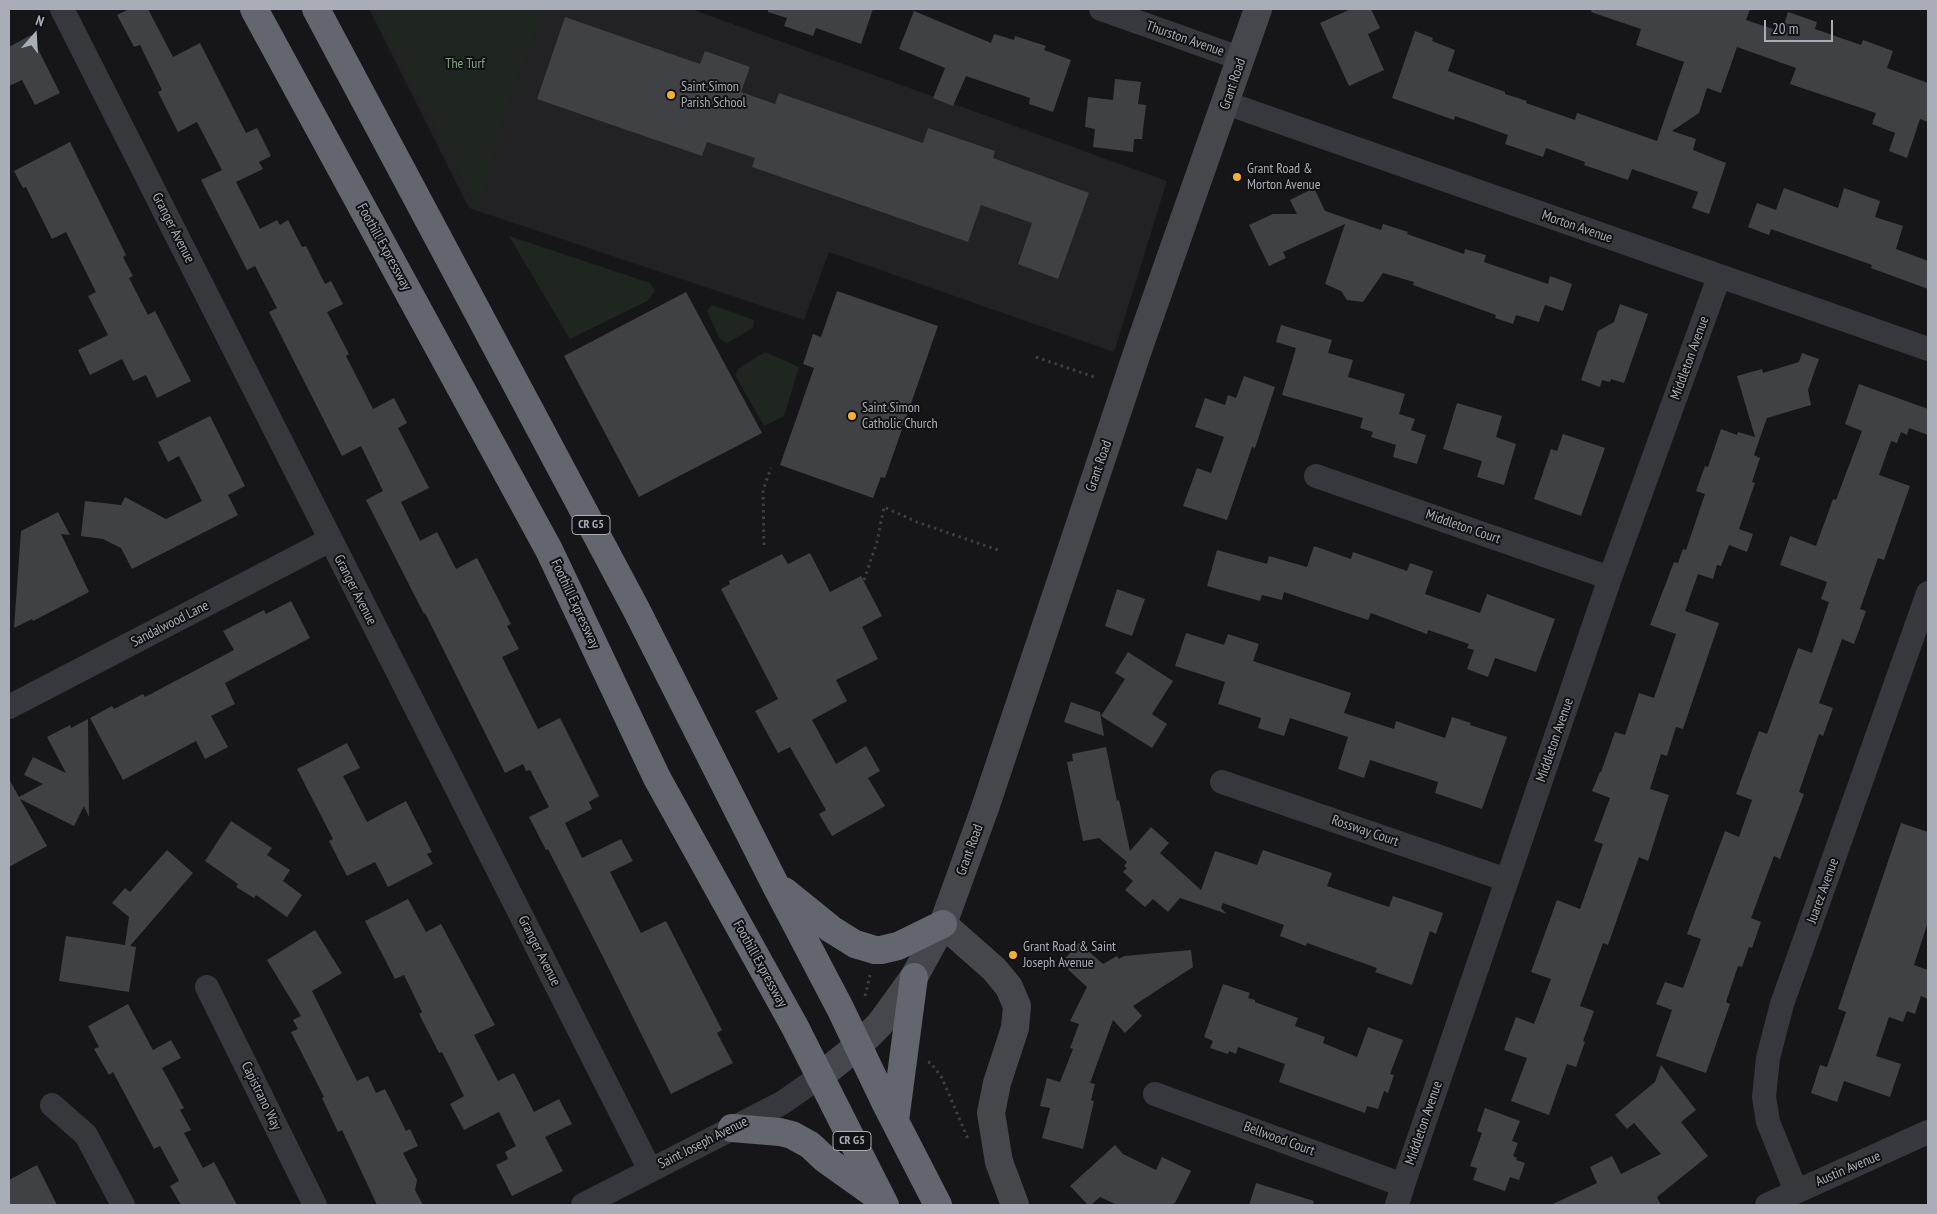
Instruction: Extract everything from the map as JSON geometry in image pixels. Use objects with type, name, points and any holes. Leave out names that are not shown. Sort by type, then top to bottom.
[{"type":"highway","name":"Foothill Expressway","points":[[254,9],[549,550],[657,778],[795,1028],[883,1202]]},
{"type":"highway","name":"CR G5","points":[[316,9],[636,609],[859,1045],[938,1205]]},
{"type":"highway","points":[[775,884],[831,929],[855,944],[875,950],[898,946],[943,924]]},
{"type":"highway","points":[[895,1121],[914,977]]},
{"type":"highway","points":[[732,1128],[780,1132],[792,1135],[810,1145],[883,1202]]},
{"type":"main road","name":"Grant Road","points":[[820,1077],[859,1045],[880,1024],[914,977],[943,924],[985,808],[1152,310],[1242,59],[1258,9]]},
{"type":"main road","points":[[943,924],[994,969],[1009,987],[1017,1006],[1014,1028],[991,1113],[998,1162],[1015,1205]]},
{"type":"street","name":"Granger Avenue","points":[[62,9],[650,1170]]},
{"type":"street","name":"Thurston Avenue","points":[[1101,9],[1242,59]]},
{"type":"street","name":"Morton Avenue","points":[[1226,103],[1928,349]]},
{"type":"street","name":"Middleton Avenue","points":[[1400,1195],[1610,578],[1719,277]]},
{"type":"street","name":"Middleton Court","points":[[1316,476],[1610,578]]},
{"type":"street","name":"Sandalwood Lane","points":[[9,708],[330,540]]},
{"type":"street","name":"Juarez Avenue","points":[[1796,1191],[1768,1122],[1764,1097],[1768,1058],[1782,1004],[1928,593]]},
{"type":"street","name":"Rossway Court","points":[[1222,782],[1507,880]]},
{"type":"street","name":"Capistrano Way","points":[[207,987],[314,1205]]},
{"type":"street","name":"Saint Joseph Avenue","points":[[584,1205],[782,1103],[820,1077]]},
{"type":"street","name":"Bellwood Court","points":[[1155,1094],[1400,1195]]},
{"type":"street","points":[[52,1105],[86,1134],[123,1205]]},
{"type":"street","name":"Austin Avenue","points":[[1766,1205],[1928,1132]]},
{"type":"path","points":[[1036,357],[1098,378]]},
{"type":"path","points":[[764,545],[763,490],[771,468]]},
{"type":"path","points":[[864,580],[877,542],[884,507],[917,522],[998,550]]},
{"type":"path","points":[[864,996],[871,971]]},
{"type":"path","points":[[925,1060],[931,1063],[942,1078],[972,1148]]},
{"type":"shaded area","name":"Saint Simon Parish School","points":[[369,9],[691,9],[1167,181],[1114,352],[829,252],[804,320],[469,208]]},
{"type":"green space","name":"The Turf","points":[[373,9],[542,9],[503,118],[479,208]]},
{"type":"green space","points":[[509,236],[650,283],[655,291],[647,301],[570,339]]},
{"type":"green space","points":[[712,305],[754,320],[753,328],[727,343],[719,338],[707,311]]},
{"type":"green space","points":[[765,352],[799,367],[784,416],[764,426],[735,375],[739,368]]},
{"type":"building","points":[[129,9],[148,9],[173,57],[200,43],[246,133],[257,128],[271,156],[259,162],[263,169],[236,182],[260,229],[277,220],[280,225],[288,220],[302,247],[306,246],[325,284],[331,281],[343,304],[327,312],[349,354],[346,356],[373,409],[394,398],[407,423],[398,428],[429,488],[401,502],[420,541],[437,532],[456,569],[477,558],[511,624],[507,626],[519,649],[502,657],[538,729],[560,718],[599,796],[589,802],[592,809],[565,823],[582,858],[621,839],[633,861],[610,872],[641,933],[666,921],[722,1030],[717,1033],[733,1063],[671,1094],[548,849],[546,850],[529,817],[549,807],[530,770],[526,771],[523,764],[505,773],[366,500],[383,491],[361,446],[342,456],[269,312],[277,308],[255,266],[247,270],[201,180],[222,170],[197,122],[178,132],[158,92],[162,90],[140,45],[134,47],[117,15]]},
{"type":"building","points":[[768,9],[873,9],[861,44],[816,28],[813,36],[784,26],[787,18],[768,12]]},
{"type":"building","points":[[1351,9],[1371,9],[1380,28],[1368,34],[1384,70],[1349,86],[1320,23]]},
{"type":"building","points":[[1592,9],[1750,9],[1746,20],[1782,32],[1788,12],[1817,22],[1815,29],[1861,45],[1863,40],[1893,51],[1887,68],[1928,83],[1928,122],[1920,119],[1907,158],[1889,151],[1895,133],[1872,124],[1876,113],[1790,84],[1796,68],[1737,47],[1721,93],[1707,88],[1699,113],[1672,131],[1696,139],[1693,150],[1726,163],[1709,214],[1692,208],[1698,192],[1632,169],[1628,180],[1584,165],[1585,162],[1546,148],[1543,157],[1505,144],[1508,135],[1455,116],[1454,120],[1392,98],[1415,31],[1433,38],[1432,41],[1455,50],[1448,71],[1527,101],[1526,103],[1575,120],[1577,113],[1657,141],[1684,62],[1636,45],[1641,29],[1591,12]]},
{"type":"building","points":[[914,11],[991,43],[994,34],[1014,40],[1015,36],[1046,46],[1044,50],[1071,60],[1053,112],[1029,104],[1030,98],[966,76],[953,106],[933,98],[945,68],[899,49]]},
{"type":"building","points":[[565,17],[700,64],[705,51],[750,67],[741,92],[775,104],[779,93],[923,143],[928,128],[995,151],[993,158],[1089,193],[1058,279],[1018,264],[1032,223],[981,205],[968,242],[752,167],[755,158],[707,142],[702,156],[537,99]]},
{"type":"building","points":[[31,35],[60,93],[35,105],[22,80],[9,86],[9,47]]},
{"type":"building","points":[[1115,79],[1141,82],[1138,104],[1146,105],[1142,139],[1134,139],[1133,152],[1093,147],[1095,129],[1085,127],[1088,97],[1113,100]]},
{"type":"building","points":[[70,142],[126,255],[123,257],[133,276],[129,278],[148,315],[155,311],[191,381],[157,398],[146,375],[133,381],[122,359],[90,375],[78,350],[108,335],[88,296],[96,292],[66,232],[52,239],[26,187],[23,188],[14,171]]},
{"type":"building","points":[[1314,188],[1325,211],[1381,230],[1383,224],[1464,254],[1465,249],[1486,255],[1484,262],[1548,284],[1550,276],[1572,284],[1563,311],[1545,305],[1539,322],[1516,315],[1513,324],[1495,318],[1496,315],[1413,285],[1414,282],[1383,273],[1363,302],[1347,300],[1341,291],[1325,284],[1345,224],[1283,252],[1286,258],[1269,266],[1249,225],[1273,214],[1297,214],[1290,200]]},
{"type":"building","points":[[1784,188],[1838,208],[1844,188],[1880,201],[1875,217],[1903,226],[1896,249],[1928,261],[1928,289],[1871,268],[1872,265],[1771,229],[1769,235],[1748,227],[1757,203],[1776,210]]},
{"type":"building","name":"Saint Simon Catholic Church","points":[[837,291],[938,326],[885,478],[881,477],[873,498],[780,465],[814,368],[803,364],[813,334],[821,337]]},
{"type":"building","points":[[686,292],[762,433],[639,497],[564,356]]},
{"type":"building","points":[[1620,304],[1648,314],[1624,383],[1611,379],[1610,382],[1602,380],[1600,387],[1581,380],[1598,331],[1614,322]]},
{"type":"building","points":[[1281,325],[1332,340],[1328,353],[1353,360],[1348,377],[1405,394],[1399,414],[1415,419],[1411,430],[1426,435],[1417,464],[1393,457],[1396,445],[1371,437],[1373,432],[1360,428],[1363,418],[1282,395],[1296,348],[1276,342]]},
{"type":"building","points":[[1802,353],[1819,359],[1808,390],[1811,405],[1767,418],[1754,455],[1760,458],[1752,482],[1755,483],[1739,529],[1753,534],[1747,552],[1729,545],[1721,566],[1717,565],[1713,579],[1698,574],[1685,611],[1719,623],[1683,729],[1676,727],[1667,756],[1661,754],[1650,789],[1669,795],[1648,861],[1639,857],[1608,945],[1603,943],[1580,1006],[1594,1011],[1583,1041],[1585,1042],[1576,1067],[1567,1064],[1549,1115],[1511,1101],[1527,1058],[1504,1050],[1516,1017],[1534,1024],[1551,979],[1531,972],[1557,900],[1580,909],[1603,844],[1594,841],[1610,798],[1592,791],[1615,732],[1625,735],[1639,693],[1654,698],[1676,634],[1650,625],[1674,562],[1678,563],[1683,549],[1686,550],[1705,494],[1696,491],[1705,466],[1708,467],[1721,429],[1737,435],[1738,432],[1755,437],[1737,376],[1762,369],[1763,373],[1799,362]]},
{"type":"building","points":[[1244,376],[1275,387],[1255,448],[1252,447],[1227,520],[1183,506],[1197,468],[1211,473],[1224,437],[1195,427],[1205,398],[1225,405],[1228,395],[1236,398]]},
{"type":"building","points":[[1859,384],[1928,409],[1928,435],[1909,428],[1907,435],[1901,432],[1897,443],[1891,441],[1879,475],[1910,486],[1884,560],[1878,558],[1860,609],[1866,611],[1854,644],[1842,639],[1819,703],[1833,708],[1823,736],[1819,734],[1799,792],[1804,794],[1780,859],[1774,856],[1751,918],[1761,922],[1752,948],[1749,947],[1742,967],[1738,966],[1726,1002],[1730,1004],[1706,1073],[1656,1056],[1672,1010],[1656,1004],[1665,982],[1683,988],[1701,939],[1687,934],[1696,909],[1725,831],[1739,837],[1752,800],[1736,794],[1759,731],[1767,734],[1798,648],[1812,653],[1829,602],[1821,599],[1827,582],[1780,565],[1790,536],[1816,546],[1833,499],[1836,500],[1862,431],[1845,424]]},
{"type":"building","points":[[1457,403],[1502,416],[1496,437],[1516,444],[1504,485],[1477,477],[1482,461],[1443,449]]},
{"type":"building","points":[[210,416],[245,486],[228,495],[238,515],[132,569],[121,548],[103,539],[81,536],[85,501],[121,505],[125,497],[166,519],[202,501],[179,456],[168,462],[158,442]]},
{"type":"building","points":[[1563,434],[1605,448],[1581,516],[1534,499],[1551,449],[1557,451]]},
{"type":"building","points":[[58,512],[70,535],[61,534],[89,592],[33,621],[32,619],[14,628],[21,531]]},
{"type":"building","points":[[1314,546],[1351,559],[1353,552],[1407,571],[1410,563],[1433,571],[1425,594],[1480,613],[1487,594],[1555,619],[1536,672],[1495,658],[1488,677],[1467,669],[1474,650],[1467,648],[1469,644],[1428,630],[1427,634],[1371,613],[1368,620],[1284,592],[1282,600],[1262,595],[1260,601],[1207,586],[1217,550],[1267,564],[1269,556],[1307,567]]},
{"type":"building","points":[[810,553],[830,592],[861,576],[882,616],[862,627],[878,659],[836,680],[847,701],[812,720],[836,764],[866,746],[880,771],[868,778],[885,806],[832,836],[819,814],[826,810],[790,747],[778,753],[755,711],[778,699],[721,589],[730,584],[729,581],[782,554],[788,564]]},
{"type":"building","points":[[1117,589],[1145,599],[1132,636],[1105,626]]},
{"type":"building","points":[[291,601],[310,638],[225,683],[235,704],[211,716],[228,747],[205,759],[196,741],[123,780],[90,718],[112,706],[114,709],[143,694],[145,697],[234,650],[223,631],[264,610],[266,614]]},
{"type":"building","points":[[1186,633],[1224,645],[1228,634],[1259,644],[1253,661],[1351,693],[1344,713],[1394,729],[1396,721],[1445,738],[1452,717],[1507,737],[1482,809],[1435,793],[1438,782],[1370,760],[1364,778],[1338,769],[1348,737],[1290,718],[1284,736],[1258,728],[1261,718],[1218,704],[1225,682],[1175,666]]},
{"type":"building","points":[[1128,652],[1173,681],[1152,714],[1167,724],[1152,748],[1101,716],[1125,679],[1115,673]]},
{"type":"building","points":[[1071,702],[1100,712],[1104,736],[1064,722]]},
{"type":"building","points":[[88,719],[89,817],[84,806],[74,826],[20,799],[47,846],[9,867],[9,779],[19,797],[43,784],[24,775],[33,757],[66,773],[47,737],[70,725],[71,728]]},
{"type":"building","points":[[347,743],[360,768],[343,776],[367,822],[406,801],[432,852],[427,854],[433,864],[388,887],[375,862],[347,876],[329,841],[333,839],[297,769]]},
{"type":"building","points":[[1106,747],[1130,851],[1151,827],[1169,843],[1160,853],[1201,890],[1215,851],[1257,865],[1263,850],[1332,873],[1327,886],[1389,907],[1393,896],[1443,913],[1436,934],[1430,931],[1412,985],[1375,972],[1377,968],[1307,943],[1306,946],[1280,936],[1284,925],[1223,903],[1221,908],[1227,914],[1180,898],[1168,912],[1153,899],[1145,907],[1125,890],[1133,881],[1123,872],[1127,868],[1124,866],[1127,862],[1099,838],[1083,841],[1067,762],[1073,761],[1072,754]]},
{"type":"building","points":[[231,821],[272,848],[267,855],[290,870],[283,881],[302,895],[287,917],[256,895],[254,898],[236,887],[238,884],[205,861]]},
{"type":"building","points":[[1901,823],[1928,832],[1928,922],[1914,965],[1928,970],[1928,999],[1921,996],[1915,1014],[1907,1011],[1903,1022],[1889,1017],[1876,1056],[1901,1064],[1890,1097],[1844,1081],[1837,1102],[1811,1093],[1820,1065],[1827,1067],[1846,1012],[1838,1009]]},
{"type":"building","points":[[167,850],[193,873],[130,946],[136,947],[129,992],[59,981],[66,936],[125,945],[129,917],[112,903],[125,888],[130,892]]},
{"type":"building","points":[[408,899],[426,932],[441,924],[495,1025],[474,1035],[498,1081],[514,1073],[534,1112],[559,1099],[572,1124],[545,1137],[563,1171],[512,1196],[496,1165],[508,1159],[505,1152],[516,1146],[499,1112],[464,1130],[450,1104],[464,1096],[442,1052],[439,1053],[419,1014],[422,1012],[404,975],[395,979],[365,921]]},
{"type":"building","points":[[315,930],[342,973],[312,991],[357,1081],[368,1076],[376,1093],[385,1089],[406,1131],[410,1129],[418,1146],[403,1153],[417,1180],[415,1190],[423,1205],[377,1205],[342,1130],[338,1132],[322,1098],[324,1097],[291,1032],[298,1029],[293,1020],[301,1016],[267,960]]},
{"type":"building","points":[[1079,943],[1103,964],[1117,956],[1119,959],[1124,956],[1191,950],[1193,967],[1133,1006],[1142,1016],[1125,1033],[1113,1020],[1090,1083],[1095,1084],[1091,1100],[1094,1101],[1083,1149],[1042,1138],[1050,1108],[1040,1106],[1047,1078],[1060,1082],[1073,1049],[1070,1048],[1079,1024],[1070,1021],[1087,987],[1061,963]]},
{"type":"building","points":[[1223,984],[1250,993],[1248,998],[1255,1000],[1255,1002],[1298,1018],[1295,1026],[1325,1037],[1323,1043],[1357,1057],[1368,1027],[1403,1040],[1390,1074],[1394,1075],[1388,1093],[1384,1091],[1378,1109],[1367,1106],[1365,1113],[1279,1082],[1285,1064],[1238,1047],[1236,1054],[1229,1051],[1228,1054],[1210,1048],[1213,1041],[1204,1037]]},
{"type":"building","points":[[128,1004],[153,1050],[171,1040],[181,1058],[162,1068],[184,1108],[180,1110],[191,1130],[184,1133],[203,1168],[214,1162],[237,1205],[181,1205],[170,1186],[179,1181],[160,1146],[154,1149],[113,1072],[109,1075],[94,1049],[99,1047],[88,1026]]},
{"type":"building","points":[[1661,1065],[1696,1110],[1681,1122],[1708,1156],[1657,1197],[1661,1205],[1551,1205],[1597,1183],[1590,1167],[1612,1156],[1621,1174],[1661,1154],[1634,1123],[1627,1129],[1615,1115],[1655,1082]]},
{"type":"building","points":[[1485,1108],[1520,1121],[1512,1141],[1518,1143],[1513,1156],[1517,1158],[1516,1160],[1525,1163],[1519,1180],[1510,1177],[1505,1191],[1473,1180],[1477,1168],[1470,1166],[1482,1133],[1477,1131]]},
{"type":"building","points":[[1115,1145],[1123,1154],[1156,1170],[1162,1157],[1191,1171],[1175,1203],[1170,1205],[1117,1205],[1100,1197],[1091,1205],[1088,1205],[1070,1186]]},
{"type":"building","points":[[37,1165],[57,1205],[9,1205],[9,1180]]},
{"type":"building","points":[[1256,1183],[1314,1201],[1313,1205],[1249,1205]]},
{"type":"place","name":"Saint Simon Parish School","points":[[671,95]]},
{"type":"place","name":"Grant Road & Morton Avenue","points":[[1237,177]]},
{"type":"place","name":"Saint Simon Catholic Church","points":[[852,416]]},
{"type":"place","name":"Grant Road & Saint Joseph Avenue","points":[[1013,955]]}]
